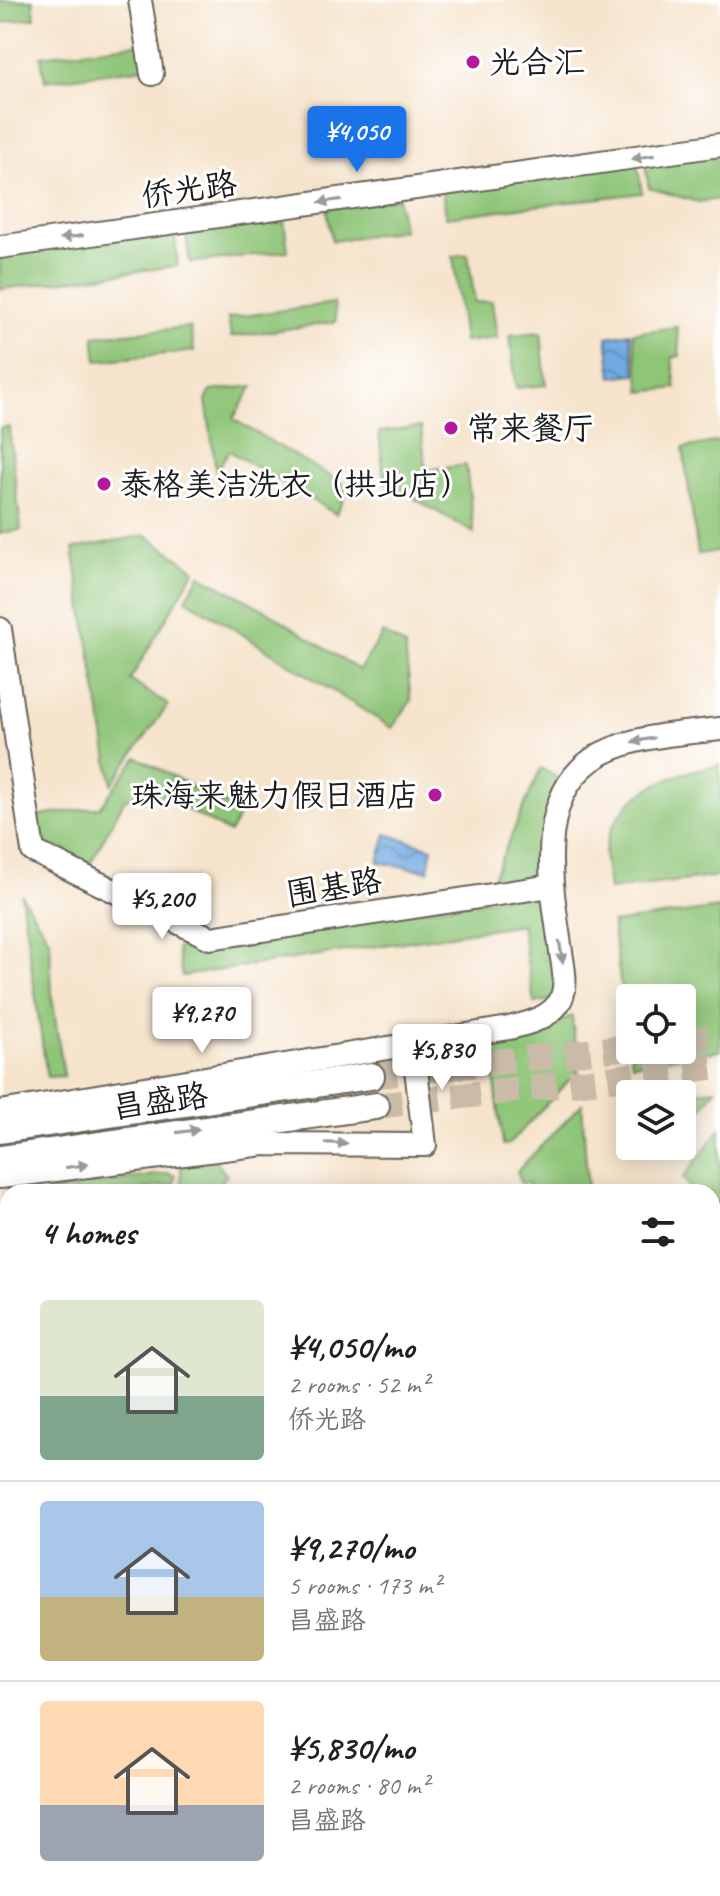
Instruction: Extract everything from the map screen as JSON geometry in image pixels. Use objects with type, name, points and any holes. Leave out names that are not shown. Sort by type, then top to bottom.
[{"type":"main road","name":"昌盛路","points":[[0,1130],[371,1076]]},
{"type":"main road","name":"昌盛路","points":[[0,1159],[376,1106]]},
{"type":"street","points":[[140,0],[152,74]]},
{"type":"street","name":"侨光路","points":[[0,247],[720,145]]},
{"type":"street","name":"围基路","points":[[0,629],[33,851],[210,938],[551,886]]},
{"type":"street","points":[[0,1112],[530,1023],[556,1007],[564,985],[551,886],[552,832],[559,807],[582,769],[598,756],[620,745],[720,729]]},
{"type":"street","points":[[0,1177],[253,1144],[425,1145],[413,1044]]},
{"type":"green space","points":[[0,0],[33,0],[35,18],[0,23]]},
{"type":"green space","points":[[142,43],[145,68],[45,81],[41,56]]},
{"type":"green space","points":[[720,148],[720,199],[698,202],[649,188],[644,160]]},
{"type":"green space","points":[[637,162],[642,193],[446,217],[442,189]]},
{"type":"green space","points":[[398,198],[403,230],[332,241],[327,208]]},
{"type":"green space","points":[[283,214],[288,251],[190,263],[185,227]]},
{"type":"green space","points":[[174,228],[178,266],[0,289],[0,251]]},
{"type":"green space","points":[[468,254],[475,303],[492,301],[497,338],[464,342],[453,256]]},
{"type":"green space","points":[[334,303],[336,322],[231,337],[228,318]]},
{"type":"green space","points":[[190,327],[194,351],[97,361],[94,336]]},
{"type":"green space","points":[[677,327],[680,356],[672,358],[676,388],[641,392],[633,333]]},
{"type":"green space","points":[[541,332],[546,385],[516,388],[510,335]]},
{"type":"green space","points":[[253,386],[233,419],[350,488],[336,514],[229,451],[216,471],[206,400],[211,391]]},
{"type":"green space","points":[[9,427],[21,530],[0,533],[0,428]]},
{"type":"green space","points":[[421,427],[426,470],[466,465],[474,533],[384,481],[379,432]]},
{"type":"green space","points":[[720,441],[720,551],[698,554],[683,448]]},
{"type":"green space","points":[[146,535],[195,570],[130,680],[168,705],[112,784],[73,549]]},
{"type":"green space","points":[[200,575],[269,612],[359,670],[383,633],[405,646],[411,701],[392,728],[186,599]]},
{"type":"green space","points":[[137,757],[220,802],[241,805],[243,807],[230,833],[157,793],[125,799],[85,873],[36,849],[31,817],[100,807]]},
{"type":"green space","points":[[720,765],[720,876],[609,890],[605,853],[610,833],[631,802],[663,781]]},
{"type":"green space","points":[[541,768],[568,784],[549,884],[486,893]]},
{"type":"green space","points":[[548,890],[558,999],[534,1003],[521,924],[182,976],[177,948]]},
{"type":"green space","points":[[21,894],[50,941],[52,997],[64,1076],[47,1077]]},
{"type":"green space","points":[[720,908],[720,1051],[696,1055],[696,984],[621,984],[612,923]]},
{"type":"green space","points":[[572,1016],[579,1079],[570,1079],[509,1144],[503,1145],[490,1045],[518,1041]]},
{"type":"green space","points":[[716,1089],[696,1117],[696,1092]]},
{"type":"green space","points":[[582,1104],[587,1184],[521,1183],[517,1171]]},
{"type":"green space","points":[[720,1129],[720,1184],[688,1184],[683,1178]]},
{"type":"green space","points":[[211,1154],[227,1176],[221,1180],[224,1184],[182,1184],[180,1158]]},
{"type":"green space","points":[[169,1173],[175,1176],[174,1184],[96,1184]]},
{"type":"water","points":[[630,333],[636,374],[612,377],[607,337]]},
{"type":"water","points":[[386,834],[432,848],[428,871],[378,862]]},
{"type":"tunnel","points":[[696,1040],[720,1037]]},
{"type":"tunnel","points":[[371,1076],[616,1049]]},
{"type":"tunnel","points":[[376,1106],[720,1066]]},
{"type":"place","name":"光合汇","points":[[473,62]]},
{"type":"place","name":"常来餐厅","points":[[451,428]]},
{"type":"place","name":"泰格美洁洗衣（拱北店）","points":[[104,484]]},
{"type":"place","name":"珠海来魅力假日酒店","points":[[435,795]]}]
